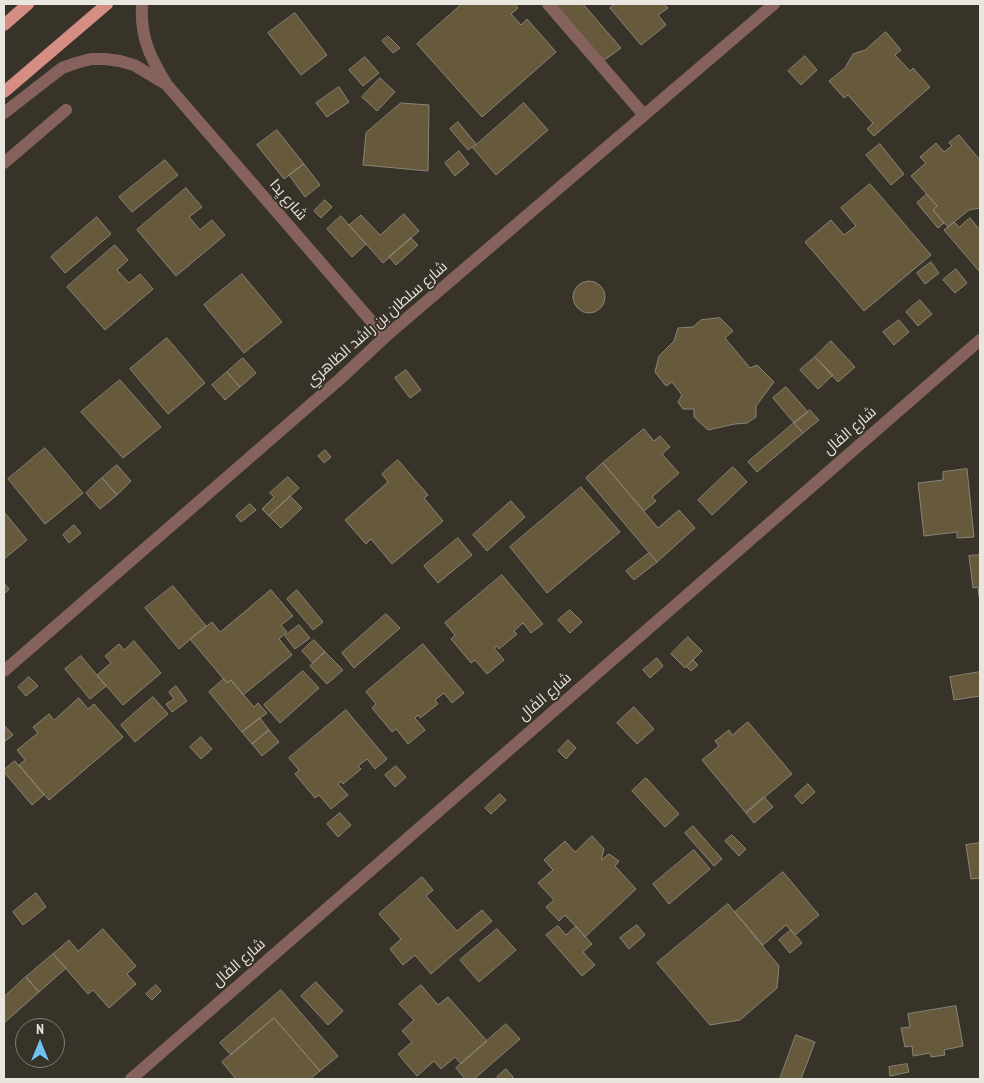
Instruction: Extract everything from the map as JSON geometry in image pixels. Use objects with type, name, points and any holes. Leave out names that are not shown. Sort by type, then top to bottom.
[{"type":"main road","points":[[4,25],[28,4]]},
{"type":"main road","points":[[4,92],[107,4]]},
{"type":"street","name":"شارع يِدا","points":[[142,4],[141,14],[146,46],[167,85],[385,336]]},
{"type":"street","points":[[548,4],[644,115]]},
{"type":"street","name":"شارع سلطان بن راشد الظاهري","points":[[4,671],[340,379],[385,336],[774,4]]},
{"type":"street","name":"شارع يِدا","points":[[4,113],[62,68],[91,59],[120,61],[134,65],[167,85]]},
{"type":"street","points":[[4,163],[66,110]]},
{"type":"street","name":"شارع الفَال","points":[[131,1079],[980,340]]},
{"type":"building","points":[[462,4],[515,4],[518,8],[511,14],[521,25],[527,19],[556,52],[482,117],[417,44]]},
{"type":"building","points":[[556,4],[583,4],[621,48],[603,61]]},
{"type":"building","points":[[615,4],[664,4],[668,8],[658,15],[666,25],[641,45],[610,8]]},
{"type":"building","points":[[295,13],[327,55],[301,75],[268,33]]},
{"type":"building","points":[[886,32],[901,50],[895,55],[910,71],[913,68],[930,87],[874,136],[867,129],[873,123],[848,95],[844,98],[829,81],[845,68],[853,54],[865,50]]},
{"type":"building","points":[[388,36],[400,48],[393,53],[382,41]]},
{"type":"building","points":[[805,56],[817,70],[801,85],[788,71]]},
{"type":"building","points":[[365,57],[379,73],[363,86],[349,70]]},
{"type":"building","points":[[380,78],[395,92],[377,111],[362,97]]},
{"type":"building","points":[[339,87],[349,102],[327,117],[316,103]]},
{"type":"building","points":[[401,103],[429,105],[428,171],[363,165],[366,133]]},
{"type":"building","points":[[524,103],[548,130],[496,175],[473,148]]},
{"type":"building","points":[[458,122],[476,144],[468,150],[450,129]]},
{"type":"building","points":[[277,130],[304,164],[284,179],[257,145]]},
{"type":"building","points":[[959,135],[980,160],[980,208],[969,210],[948,227],[933,210],[937,206],[911,176],[926,163],[920,157],[936,143],[944,152],[952,146],[949,143]]},
{"type":"building","points":[[880,144],[904,174],[891,185],[866,155]]},
{"type":"building","points":[[459,151],[469,164],[455,176],[445,163]]},
{"type":"building","points":[[165,160],[178,175],[132,212],[119,197]]},
{"type":"building","points":[[304,164],[320,185],[305,197],[289,175]]},
{"type":"building","points":[[870,184],[931,255],[864,311],[805,242],[831,220],[844,235],[856,226],[841,208]]},
{"type":"building","points":[[186,188],[202,207],[189,217],[200,230],[212,220],[225,235],[176,276],[137,230]]},
{"type":"building","points":[[927,194],[937,206],[933,210],[944,223],[938,228],[917,203]]},
{"type":"building","points":[[325,200],[332,207],[321,218],[314,211]]},
{"type":"building","points":[[404,214],[419,231],[383,263],[349,225],[361,215],[380,235]]},
{"type":"building","points":[[341,216],[366,244],[352,257],[327,229]]},
{"type":"building","points":[[97,217],[111,234],[65,273],[51,257]]},
{"type":"building","points":[[970,218],[980,230],[979,271],[944,230],[954,222],[959,227]]},
{"type":"building","points":[[411,238],[418,245],[396,265],[389,257]]},
{"type":"building","points":[[115,245],[128,260],[117,270],[129,283],[140,274],[153,289],[105,330],[67,287]]},
{"type":"building","points":[[931,262],[939,273],[925,284],[917,273]]},
{"type":"building","points":[[956,269],[967,283],[955,293],[943,280]]},
{"type":"building","points":[[242,274],[282,322],[244,353],[204,305]]},
{"type":"building","points":[[589,281],[595,282],[600,286],[604,291],[604,303],[600,308],[595,312],[589,313],[583,312],[578,308],[574,303],[573,297],[574,291],[578,286],[583,282]]},
{"type":"building","points":[[920,300],[932,314],[918,326],[906,312]]},
{"type":"building","points":[[720,318],[733,331],[725,338],[750,368],[757,365],[774,382],[756,406],[756,417],[747,423],[708,430],[694,417],[694,409],[683,409],[678,402],[682,395],[672,382],[666,386],[655,372],[659,356],[674,341],[678,328],[693,327],[701,320]]},
{"type":"building","points":[[899,320],[909,332],[894,345],[883,332]]},
{"type":"building","points":[[167,338],[205,383],[168,414],[130,369]]},
{"type":"building","points":[[831,341],[855,367],[838,382],[815,357]]},
{"type":"building","points":[[815,357],[833,375],[818,389],[800,370]]},
{"type":"building","points":[[243,358],[256,373],[240,387],[227,372]]},
{"type":"building","points":[[406,370],[421,390],[410,398],[395,378]]},
{"type":"building","points":[[227,372],[240,387],[225,400],[212,385]]},
{"type":"building","points":[[120,380],[161,427],[123,458],[81,412]]},
{"type":"building","points":[[786,387],[808,412],[794,423],[773,398]]},
{"type":"building","points":[[810,410],[819,420],[803,433],[794,423]]},
{"type":"building","points":[[794,423],[803,433],[757,472],[748,462]]},
{"type":"building","points":[[644,429],[654,441],[660,436],[670,447],[662,454],[679,473],[652,497],[656,501],[644,511],[603,463]]},
{"type":"building","points":[[45,448],[83,493],[45,524],[8,479]]},
{"type":"building","points":[[325,450],[331,457],[324,463],[318,456]]},
{"type":"building","points":[[398,460],[428,495],[424,498],[443,521],[392,564],[371,539],[366,544],[345,520],[388,482],[382,474]]},
{"type":"building","points":[[603,463],[658,528],[679,510],[695,528],[657,562],[586,478]]},
{"type":"building","points":[[117,465],[131,481],[117,495],[102,478]]},
{"type":"building","points":[[733,467],[747,482],[712,515],[698,500]]},
{"type":"building","points":[[967,469],[974,537],[957,538],[957,532],[924,536],[918,483],[943,480],[943,472]]},
{"type":"building","points":[[288,477],[299,488],[269,516],[262,509],[274,497],[270,493]]},
{"type":"building","points":[[102,478],[117,495],[100,509],[86,493]]},
{"type":"building","points":[[581,487],[620,532],[547,593],[510,547]]},
{"type":"building","points":[[290,496],[302,508],[281,528],[269,516]]},
{"type":"building","points":[[511,501],[525,517],[487,551],[473,535]]},
{"type":"building","points":[[250,504],[256,510],[241,522],[236,516]]},
{"type":"building","points":[[4,512],[27,540],[4,559]]},
{"type":"building","points":[[74,525],[81,533],[69,543],[63,535]]},
{"type":"building","points":[[458,538],[472,555],[438,583],[424,566]]},
{"type":"building","points":[[649,553],[657,562],[634,580],[626,571]]},
{"type":"building","points":[[980,555],[979,597],[978,587],[973,588],[969,556]]},
{"type":"building","points":[[502,575],[543,624],[531,633],[523,623],[514,631],[517,634],[499,649],[497,646],[494,648],[504,660],[487,674],[475,660],[471,663],[451,639],[455,635],[445,623]]},
{"type":"building","points":[[4,583],[9,589],[4,594]]},
{"type":"building","points":[[173,586],[206,626],[179,649],[145,608]]},
{"type":"building","points":[[271,590],[293,616],[281,625],[287,632],[279,639],[292,655],[243,695],[231,680],[227,683],[190,639],[212,622],[220,632]]},
{"type":"building","points":[[297,590],[323,622],[313,630],[287,599]]},
{"type":"building","points":[[570,610],[582,622],[570,633],[558,620]]},
{"type":"building","points":[[386,614],[400,628],[354,668],[342,653]]},
{"type":"building","points":[[299,625],[310,638],[295,649],[285,636]]},
{"type":"building","points":[[688,637],[702,651],[685,668],[671,654]]},
{"type":"building","points":[[314,640],[325,652],[313,663],[302,651]]},
{"type":"building","points":[[134,641],[161,673],[123,705],[97,675],[111,663],[105,656],[119,644],[124,650]]},
{"type":"building","points":[[423,644],[464,693],[452,703],[444,693],[435,700],[438,704],[420,718],[418,715],[415,718],[425,730],[408,744],[396,729],[392,732],[372,708],[376,704],[366,692]]},
{"type":"building","points":[[325,652],[343,670],[327,684],[310,666]]},
{"type":"building","points":[[81,656],[106,686],[90,699],[65,669]]},
{"type":"building","points":[[657,658],[663,666],[650,678],[643,670]]},
{"type":"building","points":[[693,660],[698,665],[691,671],[687,667]]},
{"type":"building","points":[[303,671],[319,688],[280,723],[264,705]]},
{"type":"building","points":[[980,672],[980,696],[954,700],[950,677]]},
{"type":"building","points":[[29,677],[38,686],[26,696],[18,687]]},
{"type":"building","points":[[224,679],[227,683],[231,680],[254,707],[258,703],[267,713],[242,732],[209,692]]},
{"type":"building","points":[[176,686],[187,701],[172,712],[166,704],[174,699],[169,692]]},
{"type":"building","points":[[153,697],[168,714],[135,742],[121,725]]},
{"type":"building","points":[[79,698],[88,709],[94,704],[123,737],[49,800],[19,765],[25,760],[17,750],[38,733],[33,727],[49,714],[54,720]]},
{"type":"building","points":[[634,707],[654,729],[637,744],[617,723]]},
{"type":"building","points":[[346,710],[387,759],[375,769],[367,759],[358,766],[361,769],[343,784],[341,781],[338,784],[348,795],[331,809],[319,795],[315,798],[295,774],[299,770],[289,758]]},
{"type":"building","points":[[260,718],[269,730],[252,744],[242,732]]},
{"type":"building","points":[[748,722],[792,774],[746,813],[702,760],[719,746],[715,741],[729,730],[732,735]]},
{"type":"building","points":[[4,725],[13,735],[4,742]]},
{"type":"building","points":[[269,730],[279,742],[262,756],[252,744]]},
{"type":"building","points":[[201,737],[212,749],[201,759],[190,747]]},
{"type":"building","points":[[568,740],[576,748],[566,759],[558,751]]},
{"type":"building","points":[[15,761],[44,795],[32,805],[4,772]]},
{"type":"building","points":[[396,766],[406,777],[395,787],[385,775]]},
{"type":"building","points":[[646,778],[679,814],[665,827],[632,791]]},
{"type":"building","points":[[808,784],[815,792],[802,804],[795,796]]},
{"type":"building","points":[[500,794],[506,800],[491,814],[485,808]]},
{"type":"building","points":[[764,797],[773,807],[754,823],[746,813]]},
{"type":"building","points":[[340,813],[351,825],[338,837],[327,824]]},
{"type":"building","points":[[693,826],[722,859],[714,866],[685,833]]},
{"type":"building","points":[[732,835],[746,849],[739,856],[725,841]]},
{"type":"building","points":[[592,836],[604,849],[601,860],[609,854],[619,861],[615,866],[636,889],[585,937],[565,915],[559,921],[546,907],[554,900],[538,883],[553,870],[544,860],[565,841],[575,852]]},
{"type":"building","points":[[980,843],[980,878],[971,879],[966,845]]},
{"type":"building","points":[[694,850],[710,869],[669,904],[653,884]]},
{"type":"building","points":[[783,872],[819,915],[795,935],[786,925],[763,945],[735,912]]},
{"type":"building","points":[[422,877],[433,890],[426,896],[457,931],[482,910],[492,921],[431,974],[415,955],[403,965],[390,949],[401,939],[379,914]]},
{"type":"building","points":[[36,893],[46,907],[23,925],[13,912]]},
{"type":"building","points":[[728,904],[779,966],[777,988],[740,1020],[710,1025],[657,963]]},
{"type":"building","points":[[637,925],[645,935],[629,949],[620,938]]},
{"type":"building","points":[[558,926],[566,935],[576,926],[592,944],[583,952],[595,965],[582,976],[546,935]]},
{"type":"building","points":[[103,929],[136,966],[127,974],[136,984],[109,1008],[93,990],[88,994],[53,954],[69,940],[78,951]]},
{"type":"building","points":[[497,929],[516,950],[479,982],[460,960]]},
{"type":"building","points":[[791,930],[802,943],[790,953],[779,940]]},
{"type":"building","points":[[53,954],[66,968],[39,992],[26,977]]},
{"type":"building","points":[[26,977],[39,992],[4,1023],[4,997]]},
{"type":"building","points":[[316,982],[343,1011],[328,1025],[301,996]]},
{"type":"building","points":[[156,985],[161,991],[152,1000],[146,994]]},
{"type":"building","points":[[421,985],[438,1005],[448,997],[487,1041],[461,1064],[455,1057],[441,1069],[434,1061],[417,1076],[398,1054],[412,1042],[402,1031],[414,1020],[399,1004]]},
{"type":"building","points":[[281,990],[338,1056],[320,1071],[274,1018],[231,1055],[220,1043]]},
{"type":"building","points":[[956,1006],[963,1046],[944,1050],[945,1055],[931,1057],[930,1053],[913,1056],[912,1046],[905,1047],[901,1028],[910,1027],[908,1014]]},
{"type":"building","points":[[274,1018],[320,1071],[310,1079],[236,1079],[222,1062]]},
{"type":"building","points":[[506,1024],[520,1039],[474,1079],[465,1079],[456,1068]]},
{"type":"building","points":[[796,1035],[815,1042],[801,1079],[780,1079]]},
{"type":"building","points":[[907,1064],[909,1072],[890,1076],[889,1067]]},
{"type":"building","points":[[506,1069],[513,1077],[511,1079],[499,1079],[497,1077]]}]
